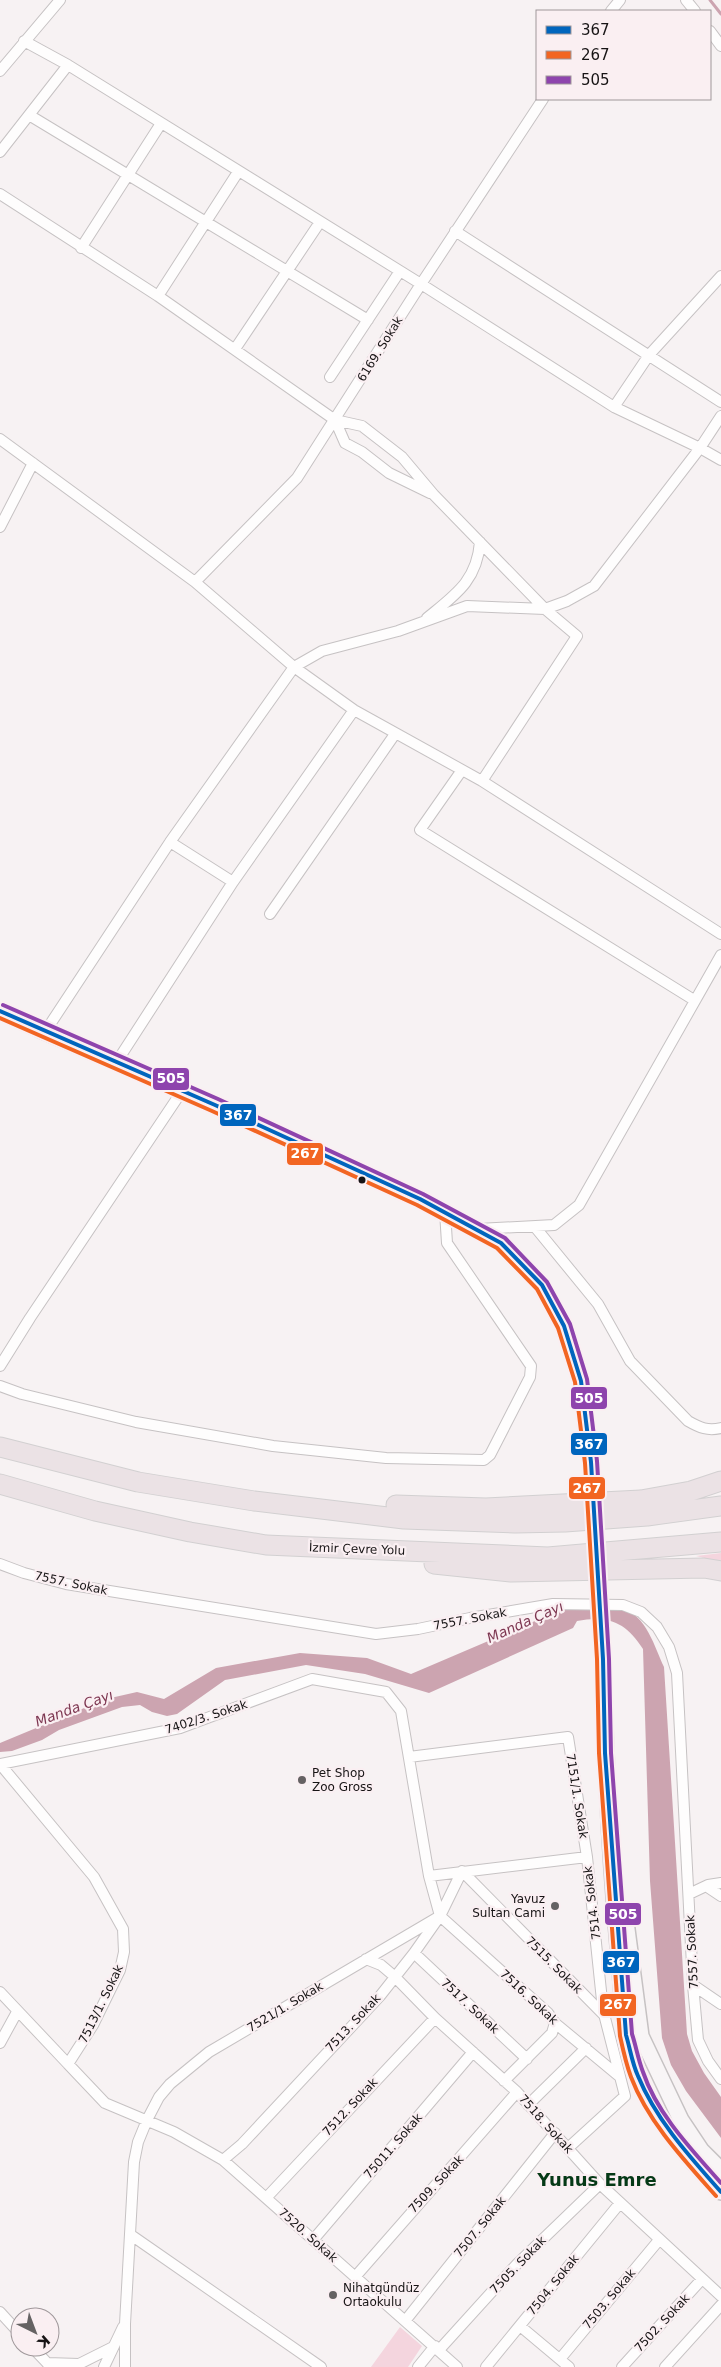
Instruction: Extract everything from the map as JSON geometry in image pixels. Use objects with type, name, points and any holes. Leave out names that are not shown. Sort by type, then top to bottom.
[{"type":"highway","points":[[0,1447],[138,1482],[254,1501],[404,1519],[515,1524],[646,1516],[721,1506]]},
{"type":"highway","points":[[254,1501],[486,1508],[641,1500],[691,1491],[721,1481]]},
{"type":"highway","name":"İzmir Çevre Yolu","points":[[0,1484],[95,1511],[190,1532],[266,1545],[548,1557],[721,1542]]},
{"type":"highway","points":[[266,1545],[511,1572],[704,1568],[721,1571]]},
{"type":"main road","points":[[0,1011],[116,1064],[182,1091],[445,1212],[501,1243],[542,1286],[564,1326],[581,1381],[591,1462],[603,1659],[626,1928],[641,2036],[681,2120],[701,2150],[721,2170]]},
{"type":"main road","points":[[603,1659],[605,1753],[616,1922],[626,2035],[637,2075],[653,2107],[688,2155],[720,2189]]},
{"type":"street","points":[[0,71],[60,0]]},
{"type":"street","points":[[612,10],[620,0]]},
{"type":"street","points":[[686,0],[694,10]]},
{"type":"street","points":[[711,32],[721,46]]},
{"type":"street","points":[[24,41],[68,66],[400,271],[614,406],[721,460]]},
{"type":"street","points":[[0,152],[68,66]]},
{"type":"street","name":"6169. Sokak","points":[[195,582],[297,478],[421,284],[543,100]]},
{"type":"street","name":"6169. Sokak","points":[[30,115],[368,320]]},
{"type":"street","points":[[81,248],[160,124]]},
{"type":"street","points":[[158,296],[238,172]]},
{"type":"street","points":[[1,196],[158,296],[335,420],[362,426],[402,457],[434,495],[545,609],[577,636],[482,781]]},
{"type":"street","points":[[235,349],[320,222]]},
{"type":"street","points":[[456,231],[721,402]]},
{"type":"street","name":"6169. Sokak","points":[[330,377],[400,271]]},
{"type":"street","points":[[614,406],[649,355],[721,276]]},
{"type":"street","points":[[45,1032],[170,842],[294,667],[322,651],[420,623],[467,606],[545,609],[567,601],[594,586],[700,448],[721,416]]},
{"type":"street","points":[[335,420],[345,444],[362,452],[389,473],[434,495]]},
{"type":"street","points":[[0,439],[195,582],[294,667],[354,710],[482,781],[721,934]]},
{"type":"street","points":[[0,527],[33,463]]},
{"type":"street","points":[[420,623],[462,589],[479,561],[480,542]]},
{"type":"street","points":[[116,1064],[233,882],[354,710]]},
{"type":"street","points":[[270,914],[395,734]]},
{"type":"street","points":[[462,770],[420,830],[694,1000]]},
{"type":"street","points":[[170,842],[233,882]]},
{"type":"street","points":[[477,1229],[554,1225],[579,1206],[721,955]]},
{"type":"street","points":[[0,1366],[24,1327],[182,1091]]},
{"type":"street","points":[[0,1386],[22,1394],[136,1422],[273,1446],[386,1458],[484,1460],[490,1455],[530,1377],[531,1366],[446,1243],[445,1212]]},
{"type":"street","points":[[535,1227],[598,1304],[630,1361],[688,1421],[698,1427],[711,1430],[721,1428]]},
{"type":"street","name":"7557. Sokak","points":[[0,1564],[24,1573],[66,1584],[376,1634],[418,1629],[554,1604],[623,1606],[641,1612],[657,1627],[669,1647],[678,1673],[693,1985],[698,2040],[708,2061],[721,2079]]},
{"type":"street","name":"7402/3. Sokak","points":[[0,1764],[180,1728],[312,1679],[386,1692],[401,1711],[409,1756]]},
{"type":"street","name":"7151/1. Sokak","points":[[409,1756],[568,1737],[586,1857],[429,1876]]},
{"type":"street","points":[[409,1756],[429,1876],[440,1916]]},
{"type":"street","name":"7513/1. Sokak","points":[[0,1764],[94,1877],[123,1929],[124,1952],[120,1970],[93,2025],[68,2064]]},
{"type":"street","name":"7514. Sokak","points":[[568,2148],[625,2096],[604,2016],[586,1857]]},
{"type":"street","name":"7513. Sokak","points":[[223,2160],[242,2144],[380,1996],[440,1916],[462,1871]]},
{"type":"street","name":"7515. Sokak","points":[[462,1871],[604,2016]]},
{"type":"street","points":[[689,1894],[706,1886],[721,1884]]},
{"type":"street","points":[[706,1886],[721,1896]]},
{"type":"street","name":"7521/1. Sokak","points":[[125,2367],[125,2324],[134,2162],[138,2142],[159,2097],[170,2084],[209,2052],[440,1916]]},
{"type":"street","name":"7516. Sokak","points":[[440,1916],[548,2014],[555,2023],[620,2077]]},
{"type":"street","name":"7517. Sokak","points":[[414,1953],[526,2059]]},
{"type":"street","name":"7518. Sokak","points":[[366,1959],[381,1965],[394,1976],[435,2018],[517,2092],[600,2184],[658,2240],[721,2296]]},
{"type":"street","points":[[693,1985],[721,2004]]},
{"type":"street","points":[[0,1992],[105,2103],[147,2120]]},
{"type":"street","points":[[0,2043],[17,2012]]},
{"type":"street","name":"7512. Sokak","points":[[267,2197],[435,2018]]},
{"type":"street","points":[[504,2081],[552,2033],[555,2023]]},
{"type":"street","points":[[528,2105],[586,2048]]},
{"type":"street","name":"75011. Sokak","points":[[313,2240],[473,2052]]},
{"type":"street","name":"7509. Sokak","points":[[355,2277],[517,2092]]},
{"type":"street","name":"7520. Sokak","points":[[147,2120],[199,2145],[223,2160],[457,2367]]},
{"type":"street","name":"7507. Sokak","points":[[405,2321],[555,2133]]},
{"type":"street","name":"7505. Sokak","points":[[418,2367],[517,2264],[600,2184]]},
{"type":"street","name":"7504. Sokak","points":[[486,2367],[620,2203]]},
{"type":"street","points":[[131,2235],[321,2367]]},
{"type":"street","name":"7503. Sokak","points":[[560,2358],[658,2240]]},
{"type":"street","name":"7502. Sokak","points":[[622,2367],[702,2279]]},
{"type":"street","points":[[665,2367],[721,2305]]},
{"type":"street","points":[[0,2312],[10,2323]]},
{"type":"street","points":[[104,2367],[125,2324]]},
{"type":"street","points":[[520,2326],[569,2367]]},
{"type":"street","points":[[49,2366],[79,2364],[113,2347]]},
{"type":"shaded area","points":[[721,1553],[721,1562],[696,1556]]},
{"type":"shaded area","points":[[608,1607],[630,1612],[649,1633],[664,1667],[687,2034],[692,2051],[704,2073],[721,2097],[721,2138],[686,2091],[671,2065],[662,2038],[650,1881],[643,1649],[630,1632],[623,1627],[607,1620],[588,1619],[577,1621],[573,1628],[429,1693],[365,1674],[306,1665],[225,1680],[177,1714],[167,1716],[152,1712],[140,1705],[122,1707],[59,1730],[42,1740],[12,1751],[0,1752],[0,1743],[106,1699],[137,1692],[164,1699],[216,1668],[300,1653],[367,1658],[411,1674],[563,1609]]},
{"type":"shaded area","points":[[400,2327],[422,2346],[408,2367],[371,2367]]},
{"type":"waterway","points":[[710,0],[721,14]]},
{"type":"transit line","name":"505","points":[[3,1005],[218,1099],[423,1194],[505,1238],[547,1282],[570,1324],[587,1379],[597,1461],[609,1659],[611,1753],[632,2034],[643,2072],[657,2102],[676,2131],[721,2183]]},
{"type":"transit line","name":"367","points":[[0,1011],[215,1105],[420,1199],[501,1243],[542,1285],[564,1326],[581,1381],[591,1462],[603,1659],[605,1753],[626,2035],[636,2071],[654,2108],[697,2165],[721,2192]]},
{"type":"transit line","name":"267","points":[[0,1018],[212,1111],[417,1205],[497,1248],[537,1289],[558,1328],[575,1382],[585,1463],[597,1659],[599,1753],[620,2036],[631,2077],[647,2110],[668,2140],[716,2196]]},
{"type":"place","name":"Pet Shop Zoo Gross","points":[[302,1780]]},
{"type":"place","name":"Yavuz Sultan Cami","points":[[555,1906]]},
{"type":"place","name":"Nihatgündüz Ortaokulu","points":[[333,2295]]},
{"type":"district","name":"Yunus Emre","points":[[597,2179]]},
{"type":"water label","name":"Manda Çayı","points":[[525,1622]]},
{"type":"water label","name":"Manda Çayı","points":[[74,1708]]}]
